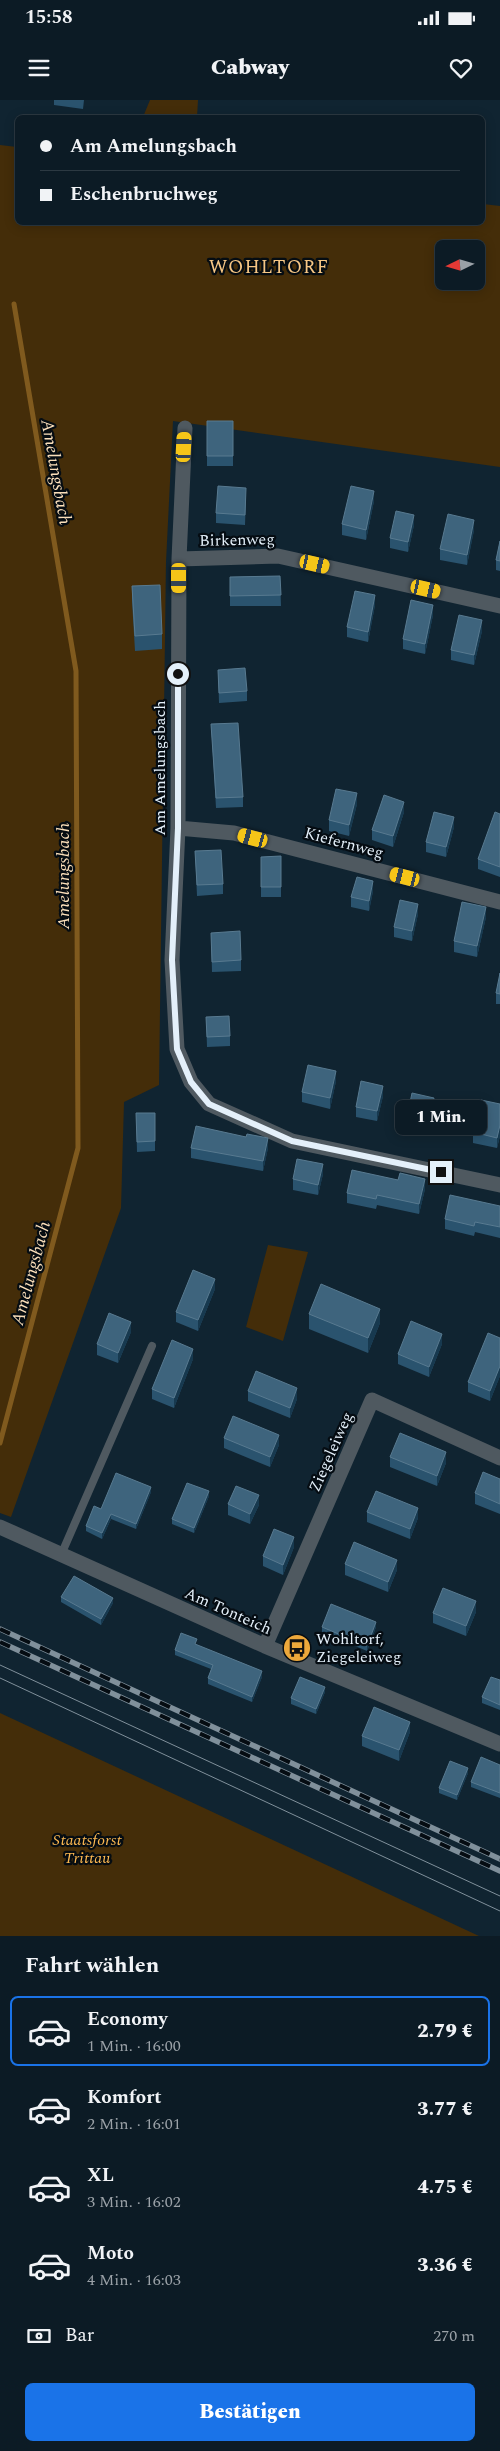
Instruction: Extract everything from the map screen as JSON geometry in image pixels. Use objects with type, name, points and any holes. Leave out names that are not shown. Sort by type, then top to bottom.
[{"type":"street","name":"Am Amelungsbach","points":[[185,428],[179,559],[178,828],[172,960],[177,1049],[191,1082],[209,1104],[292,1141],[500,1185]]},
{"type":"street","name":"Birkenweg","points":[[179,559],[278,556],[500,606]]},
{"type":"street","name":"Kiefernweg","points":[[178,828],[234,833],[500,902]]},
{"type":"street","name":"Ziegeleiweg","points":[[265,1646],[372,1400],[500,1458]]},
{"type":"street","name":"Am Tonteich","points":[[0,1527],[265,1646],[500,1744]]},
{"type":"lane","points":[[61,1555],[152,1346]]},
{"type":"green space","points":[[150,100],[198,100],[197,115],[144,115]]},
{"type":"green space","points":[[0,145],[15,147],[15,225],[485,225],[485,204],[500,206],[500,467],[173,421],[166,562],[159,1085],[124,1102],[121,1208],[11,1517],[0,1513]]},
{"type":"green space","points":[[268,1245],[308,1252],[283,1341],[246,1327]]},
{"type":"green space","name":"Staatsforst Trittau","points":[[0,1713],[479,1936],[0,1936]]},
{"type":"building","points":[[207,421],[233,421],[233,456],[207,456]]},
{"type":"building","points":[[218,486],[246,488],[245,515],[216,513]]},
{"type":"building","points":[[351,486],[374,491],[366,530],[342,524]]},
{"type":"building","points":[[396,511],[414,515],[408,542],[390,538]]},
{"type":"building","points":[[448,514],[474,520],[467,555],[440,549]]},
{"type":"building","points":[[500,541],[500,561],[496,560]]},
{"type":"building","points":[[280,576],[281,595],[230,596],[230,577]]},
{"type":"building","points":[[160,585],[162,634],[135,636],[132,586]]},
{"type":"building","points":[[355,591],[375,595],[368,632],[347,627]]},
{"type":"building","points":[[411,600],[433,605],[425,644],[403,639]]},
{"type":"building","points":[[459,615],[482,620],[474,655],[451,650]]},
{"type":"building","points":[[245,668],[247,691],[219,693],[218,670]]},
{"type":"building","points":[[238,723],[243,797],[216,798],[211,724]]},
{"type":"building","points":[[336,789],[357,793],[349,825],[329,820]]},
{"type":"building","points":[[384,795],[404,802],[393,836],[372,830]]},
{"type":"building","points":[[434,812],[454,817],[446,847],[426,842]]},
{"type":"building","points":[[495,812],[500,814],[500,867],[478,859]]},
{"type":"building","points":[[221,850],[223,884],[197,885],[195,851]]},
{"type":"building","points":[[281,856],[281,887],[261,887],[261,857]]},
{"type":"building","points":[[357,877],[373,881],[369,901],[351,897]]},
{"type":"building","points":[[400,900],[418,904],[412,931],[394,927]]},
{"type":"building","points":[[462,902],[486,907],[477,946],[454,941]]},
{"type":"building","points":[[240,931],[241,960],[212,962],[211,933]]},
{"type":"building","points":[[500,973],[500,994],[496,993]]},
{"type":"building","points":[[229,1016],[230,1036],[207,1037],[206,1017]]},
{"type":"building","points":[[308,1065],[336,1071],[330,1098],[302,1092]]},
{"type":"building","points":[[361,1081],[383,1086],[377,1111],[356,1107]]},
{"type":"building","points":[[412,1093],[434,1098],[429,1122],[407,1117]]},
{"type":"building","points":[[481,1100],[500,1104],[500,1125],[497,1138],[473,1132]]},
{"type":"building","points":[[136,1113],[155,1113],[155,1141],[137,1142]]},
{"type":"building","points":[[196,1126],[246,1137],[247,1134],[268,1138],[263,1161],[191,1148]]},
{"type":"building","points":[[297,1159],[323,1164],[318,1185],[293,1179]]},
{"type":"building","points":[[352,1170],[398,1180],[400,1173],[425,1179],[419,1204],[377,1195],[376,1199],[347,1193]]},
{"type":"building","points":[[450,1195],[500,1206],[500,1227],[475,1222],[474,1226],[445,1219]]},
{"type":"building","points":[[193,1270],[215,1279],[198,1320],[176,1312]]},
{"type":"building","points":[[321,1284],[380,1309],[368,1338],[309,1314]]},
{"type":"building","points":[[109,1313],[131,1322],[118,1353],[97,1344]]},
{"type":"building","points":[[411,1321],[442,1334],[429,1367],[398,1354]]},
{"type":"building","points":[[488,1333],[500,1338],[500,1366],[490,1391],[468,1382]]},
{"type":"building","points":[[172,1340],[193,1349],[174,1398],[152,1389]]},
{"type":"building","points":[[256,1371],[297,1388],[290,1408],[248,1391]]},
{"type":"building","points":[[233,1416],[279,1435],[270,1457],[224,1438]]},
{"type":"building","points":[[400,1433],[446,1452],[437,1476],[390,1457]]},
{"type":"building","points":[[483,1472],[500,1479],[500,1504],[475,1493]]},
{"type":"building","points":[[116,1473],[151,1487],[136,1524],[111,1514],[102,1533],[86,1526],[94,1506],[101,1509]]},
{"type":"building","points":[[187,1483],[209,1491],[194,1528],[172,1519]]},
{"type":"building","points":[[236,1486],[259,1495],[250,1514],[228,1504]]},
{"type":"building","points":[[376,1491],[418,1508],[410,1529],[367,1512]]},
{"type":"building","points":[[274,1529],[294,1537],[283,1565],[263,1556]]},
{"type":"building","points":[[354,1542],[397,1560],[388,1582],[345,1564]]},
{"type":"building","points":[[74,1576],[113,1598],[101,1619],[61,1597]]},
{"type":"building","points":[[443,1588],[476,1601],[466,1626],[433,1613]]},
{"type":"building","points":[[331,1604],[376,1622],[367,1646],[322,1627]]},
{"type":"building","points":[[181,1633],[197,1639],[195,1644],[262,1671],[252,1697],[208,1678],[213,1665],[175,1650]]},
{"type":"building","points":[[300,1677],[325,1687],[316,1709],[291,1698]]},
{"type":"building","points":[[491,1677],[500,1680],[500,1705],[482,1697]]},
{"type":"building","points":[[374,1707],[410,1722],[399,1750],[362,1736]]},
{"type":"building","points":[[481,1757],[500,1765],[500,1793],[471,1782]]},
{"type":"building","points":[[450,1761],[468,1768],[457,1795],[439,1788]]},
{"type":"waterway","name":"Amelungsbach","points":[[0,1443],[78,1148],[76,671],[14,304]]},
{"type":"tram line","points":[[0,1665],[500,1896]]},
{"type":"tram line","points":[[0,1678],[500,1911]]},
{"type":"railway","points":[[0,1629],[500,1859]]},
{"type":"railway","points":[[0,1642],[500,1871]]},
{"type":"place","name":"Wohltorf, Ziegeleiweg","points":[[297,1648]]},
{"type":"district","name":"WOHLTORF","points":[[269,267]]},
{"type":"route","points":[[178,674],[178,828],[172,960],[177,1049],[191,1082],[209,1104],[292,1141],[441,1172]]}]
